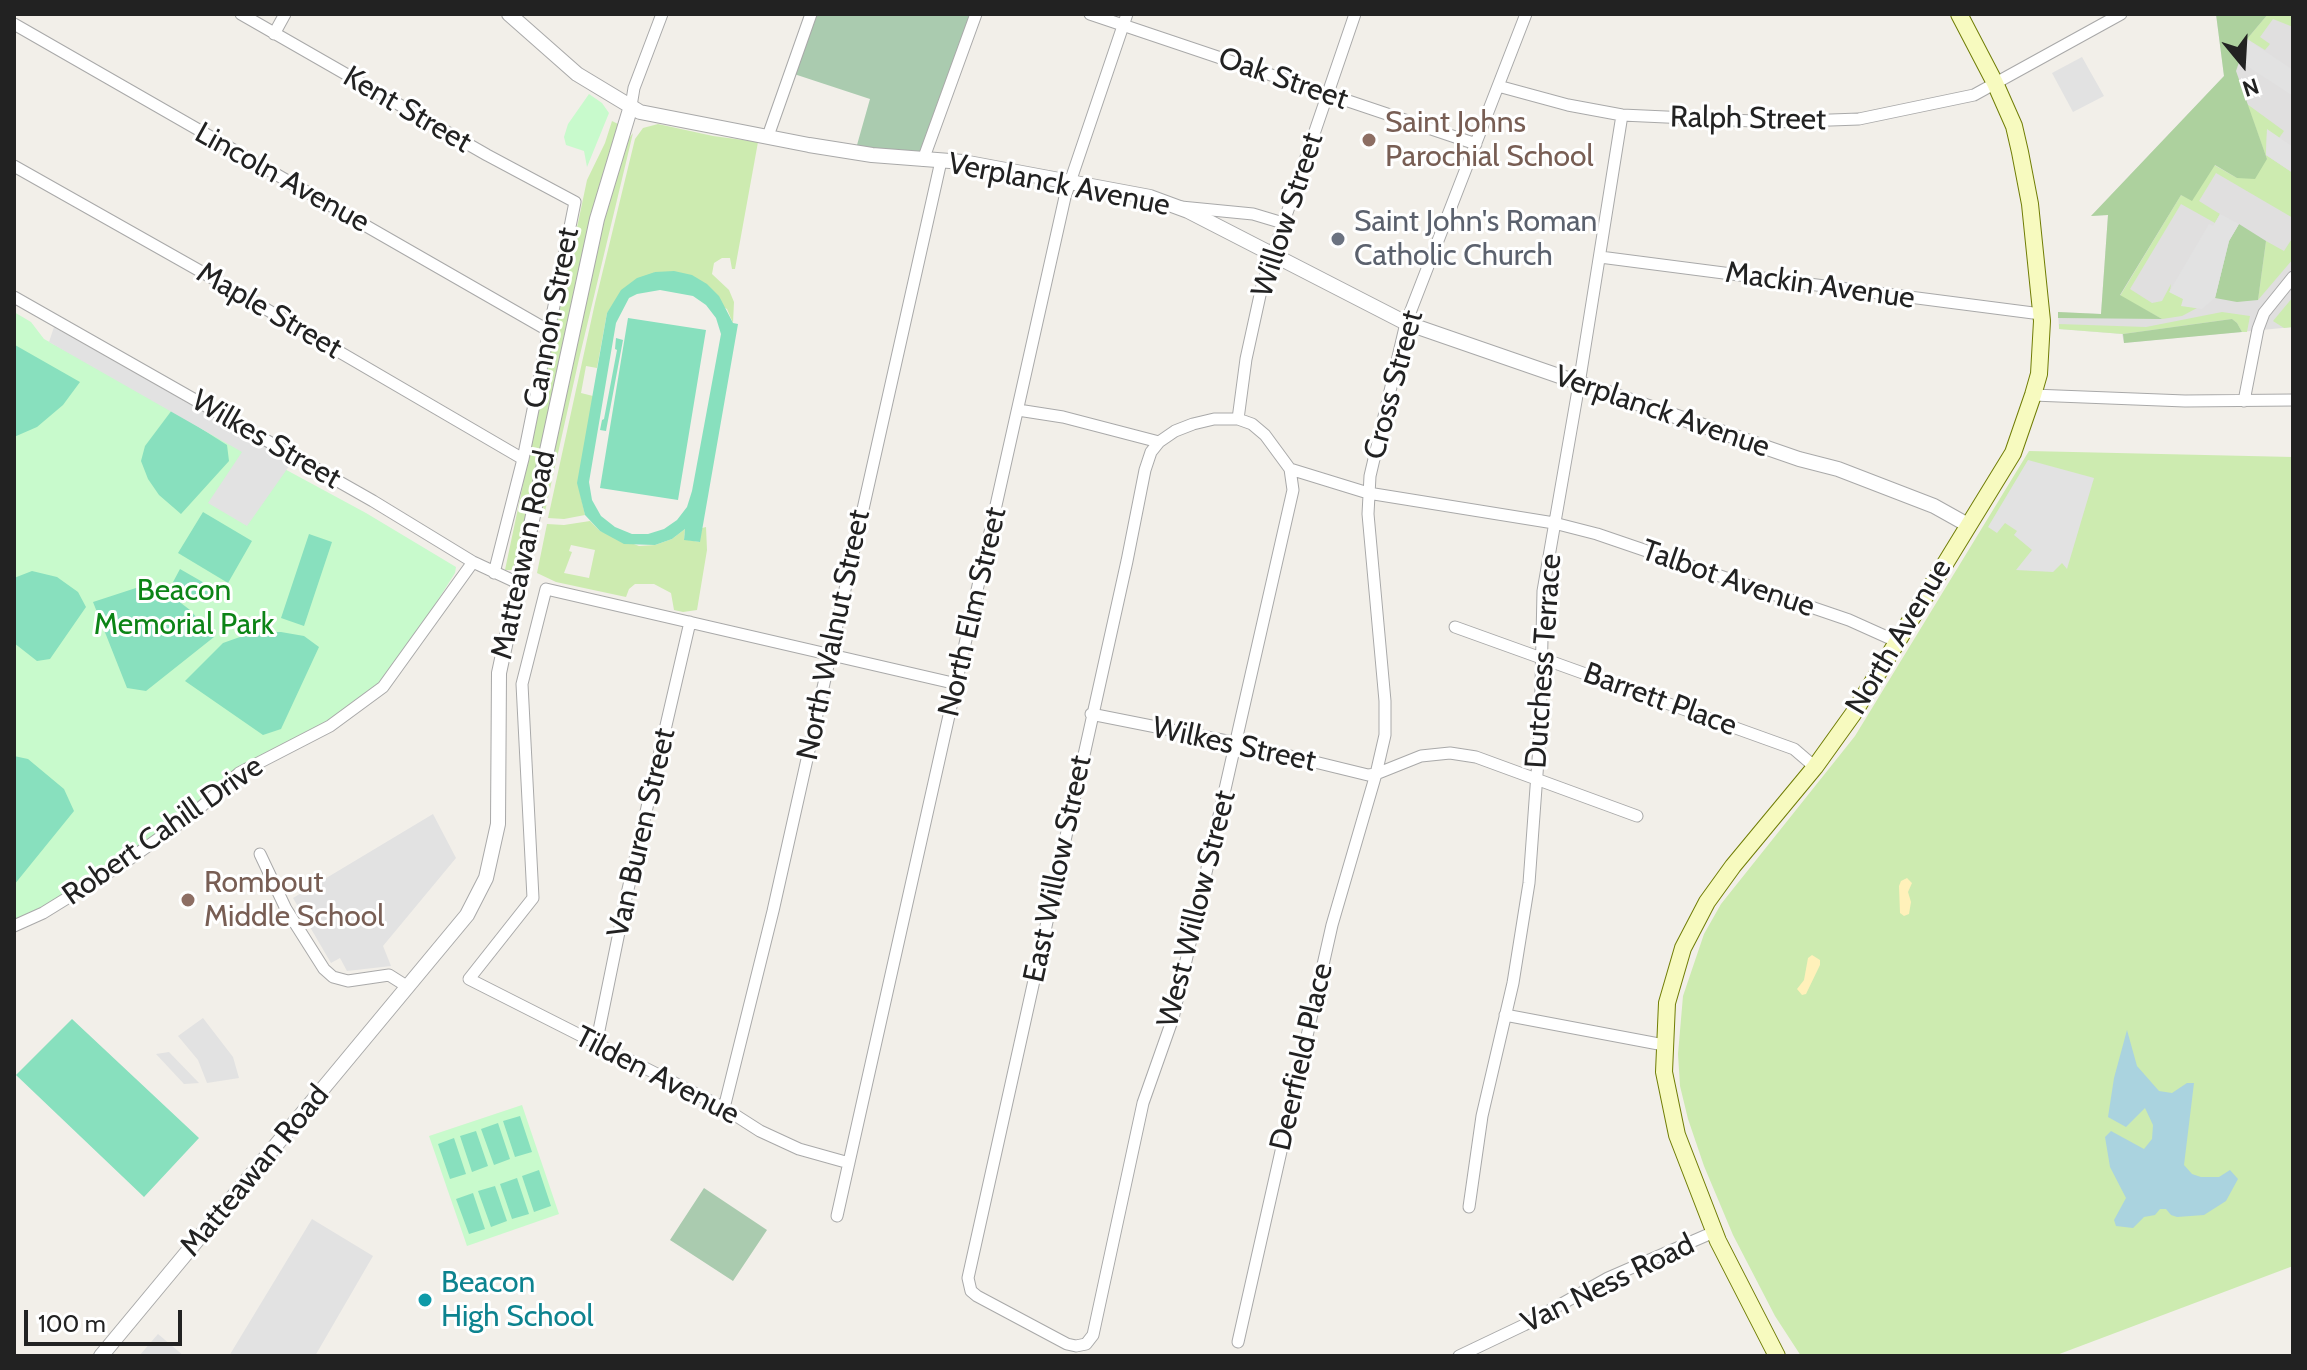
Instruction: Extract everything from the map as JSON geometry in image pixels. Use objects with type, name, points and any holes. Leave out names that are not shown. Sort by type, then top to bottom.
[{"type":"main road","name":"North Avenue","points":[[1777,1356],[1755,1318],[1714,1232],[1672,1119],[1666,1088],[1664,1045],[1667,1003],[1674,976],[1701,913],[1733,866],[1815,767],[1853,714],[2013,453],[2033,395],[2039,374],[2041,314],[2030,204],[2020,152],[2014,126],[1995,83],[1959,14]]},
{"type":"street","name":"Kent Street","points":[[241,14],[575,202]]},
{"type":"street","points":[[274,34],[285,14]]},
{"type":"street","points":[[631,106],[634,88],[662,14]]},
{"type":"street","points":[[768,136],[811,14]]},
{"type":"street","points":[[923,160],[976,14]]},
{"type":"street","name":"Oak Street","points":[[1090,14],[1125,20],[1327,94],[1476,144]]},
{"type":"street","name":"Willow Street","points":[[1238,419],[1246,359],[1262,286],[1355,14]]},
{"type":"street","name":"Cross Street","points":[[1376,774],[1385,735],[1385,701],[1368,493],[1406,323],[1526,14]]},
{"type":"street","name":"Ralph Street","points":[[1498,86],[1568,105],[1622,115],[1775,122],[1859,119],[1974,95],[2121,14]]},
{"type":"street","name":"Verplanck Avenue","points":[[513,15],[577,74],[631,106],[654,115],[872,155],[963,162],[1150,197],[1178,207],[1406,323],[1799,459],[1838,469],[1922,501],[1968,525]]},
{"type":"street","name":"North Elm Street","points":[[837,1216],[1070,182],[1125,20]]},
{"type":"street","name":"Lincoln Avenue","points":[[14,24],[551,332]]},
{"type":"street","name":"Matteawan Road","points":[[101,1356],[467,915],[491,865],[498,824],[499,673],[597,219],[631,106]]},
{"type":"street","name":"Dutchess Terrace","points":[[1469,1207],[1482,1116],[1505,1015],[1529,883],[1540,733],[1543,591],[1622,115]]},
{"type":"street","name":"North Walnut Street","points":[[724,1108],[773,911],[941,161]]},
{"type":"street","name":"Maple Street","points":[[14,166],[523,459]]},
{"type":"street","name":"Cannon Street","points":[[494,573],[551,332],[575,202]]},
{"type":"street","points":[[1178,207],[1239,212],[1283,223]]},
{"type":"street","name":"Mackin Avenue","points":[[1600,257],[2041,314]]},
{"type":"street","points":[[2244,401],[2264,313],[2293,277]]},
{"type":"street","name":"Wilkes Street","points":[[14,297],[373,501],[473,562],[518,583]]},
{"type":"street","points":[[2033,395],[2293,400]]},
{"type":"street","points":[[1018,410],[1063,417],[1159,442],[1193,424],[1214,419],[1238,419],[1252,424],[1265,435],[1290,469]]},
{"type":"street","name":"East Willow Street","points":[[1086,1344],[1067,1344],[977,1296],[971,1291],[968,1278],[1145,470],[1151,452],[1159,442]]},
{"type":"street","name":"Talbot Avenue","points":[[1290,469],[1368,493],[1554,523],[1597,534],[1849,620],[1898,642]]},
{"type":"street","name":"West Willow Street","points":[[1086,1344],[1093,1335],[1098,1314],[1143,1103],[1173,1018],[1293,490],[1290,469]]},
{"type":"street","name":"Robert Cahill Drive","points":[[14,926],[43,913],[124,863],[192,815],[239,773],[330,726],[383,687],[473,562]]},
{"type":"street","name":"Tilden Avenue","points":[[690,622],[546,589],[522,684],[533,898],[469,979],[724,1108],[760,1131],[799,1149],[849,1163]]},
{"type":"street","points":[[690,622],[957,684]]},
{"type":"street","name":"Van Buren Street","points":[[596,1045],[626,898],[690,622]]},
{"type":"street","name":"Barrett Place","points":[[1455,627],[1794,749],[1815,767]]},
{"type":"street","name":"Wilkes Street","points":[[1091,714],[1376,774]]},
{"type":"street","points":[[1376,774],[1421,756],[1450,753],[1476,757],[1637,816]]},
{"type":"street","name":"Deerfield Place","points":[[1238,1342],[1332,925],[1376,774]]},
{"type":"street","points":[[260,854],[286,909],[324,969],[333,977],[348,981],[389,975],[408,987]]},
{"type":"street","points":[[1505,1015],[1664,1045]]},
{"type":"street","name":"Van Ness Road","points":[[1459,1356],[1524,1325],[1608,1278],[1714,1232]]},
{"type":"shaded area","points":[[2216,14],[2293,14],[2293,327],[2124,343],[2122,334],[2059,329],[2058,312],[2101,314],[2108,215],[2091,216],[2224,76]]},
{"type":"shaded area","points":[[2247,39],[2293,70],[2293,96],[2238,60]]},
{"type":"shaded area","points":[[2082,57],[2104,96],[2073,112],[2052,73]]},
{"type":"shaded area","points":[[2267,129],[2293,147],[2293,173],[2266,155]]},
{"type":"shaded area","points":[[2220,214],[2239,224],[2229,241],[2215,298],[2202,309],[2181,306],[2183,299],[2169,292],[2209,224],[2213,226]]},
{"type":"shaded area","points":[[54,327],[292,462],[247,526],[208,503],[242,452],[49,342]]},
{"type":"shaded area","points":[[2028,460],[2094,478],[2067,569],[2062,563],[2053,572],[2016,570],[2032,550],[2014,535],[2017,531],[2005,523],[1997,533],[1988,527]]},
{"type":"shaded area","points":[[433,814],[456,858],[383,946],[391,966],[347,971],[340,958],[331,963],[293,898]]},
{"type":"shaded area","points":[[203,1018],[233,1057],[239,1078],[207,1083],[198,1060],[178,1036]]},
{"type":"shaded area","points":[[169,1052],[199,1083],[184,1084],[156,1054]]},
{"type":"shaded area","points":[[312,1219],[373,1256],[315,1356],[229,1356]]},
{"type":"shaded area","points":[[158,1334],[184,1356],[139,1356]]},
{"type":"green space","points":[[811,14],[976,14],[923,160],[855,152],[870,99],[791,73]]},
{"type":"green space","points":[[2216,14],[2268,14],[2247,39],[2236,71],[2267,159],[2255,179],[2237,178],[2215,165],[2192,201],[2181,195],[2120,295],[2162,319],[2058,318],[2058,312],[2101,314],[2108,215],[2091,216],[2224,76]]},
{"type":"green space","points":[[2268,14],[2293,14],[2293,27],[2273,19],[2260,37],[2270,44],[2265,50],[2247,39]]},
{"type":"green space","points":[[589,94],[602,103],[609,113],[587,167],[584,151],[566,145],[564,137],[568,124]]},
{"type":"green space","points":[[2247,104],[2284,131],[2279,138],[2267,130],[2266,155],[2293,173],[2293,218],[2216,173],[2199,201],[2220,214],[2215,223],[2181,204],[2130,289],[2152,303],[2162,301],[2171,284],[2170,292],[2184,299],[2182,305],[2197,308],[2182,316],[2162,319],[2120,296],[2181,195],[2192,200],[2214,165],[2237,178],[2267,159]]},
{"type":"green space","points":[[612,121],[620,125],[590,221],[517,565],[512,570],[505,570],[587,180]]},
{"type":"green space","points":[[658,124],[758,142],[735,269],[732,269],[730,258],[722,258],[714,263],[712,274],[729,290],[734,302],[733,323],[727,309],[655,272],[607,313],[597,368],[586,366],[581,393],[593,396],[578,483],[585,515],[548,518],[635,139],[643,128]]},
{"type":"green space","points":[[633,133],[544,516],[540,511],[602,220]]},
{"type":"green space","points":[[2239,224],[2266,241],[2258,300],[2237,302],[2215,298],[2229,241]]},
{"type":"green space","points":[[2293,237],[2293,259],[2258,300],[2266,241],[2284,251]]},
{"type":"green space","points":[[674,271],[692,275],[707,284],[719,296],[733,323],[738,324],[700,542],[684,540],[685,529],[672,539],[655,545],[624,544],[600,531],[585,515],[577,483],[607,313],[621,290],[637,278],[655,272]],"holes":[[[660,290],[693,296],[706,305],[716,318],[721,334],[692,491],[687,507],[677,520],[664,529],[648,534],[632,534],[615,527],[601,516],[592,500],[589,482],[616,323],[629,298],[637,294]]]},
{"type":"green space","points":[[2293,297],[2293,327],[2284,328],[2273,321]]},
{"type":"green space","name":"Beacon Memorial Park","points":[[14,312],[31,322],[44,339],[366,513],[456,567],[383,687],[330,726],[264,760],[192,815],[14,926]]},
{"type":"green space","points":[[2222,312],[2250,316],[2247,332],[2242,332],[2232,319],[2123,334],[2059,329],[2059,324],[2146,327]]},
{"type":"green space","points":[[628,318],[706,330],[678,500],[600,488]]},
{"type":"green space","points":[[2232,319],[2242,332],[2124,343],[2123,334]]},
{"type":"green space","points":[[616,338],[623,340],[606,431],[600,430],[617,350]]},
{"type":"green space","points":[[15,345],[80,382],[63,405],[37,427],[14,437]]},
{"type":"green space","points":[[172,410],[227,445],[229,461],[181,514],[159,495],[141,461],[145,446]]},
{"type":"green space","points":[[2029,451],[2293,457],[2293,1266],[2054,1356],[1801,1356],[1775,1316],[1733,1235],[1688,1119],[1680,1086],[1678,1054],[1683,996],[1704,934],[1721,904],[1855,736]]},
{"type":"green space","points":[[203,512],[252,541],[228,583],[178,553]]},
{"type":"green space","points":[[590,521],[600,531],[639,546],[672,539],[685,529],[684,539],[699,542],[702,528],[706,527],[707,550],[697,610],[674,610],[671,593],[654,584],[635,584],[626,597],[556,582],[537,573],[547,524]],"holes":[[[571,545],[595,550],[589,578],[564,573],[572,552],[569,551]]]},
{"type":"green space","points":[[309,534],[332,542],[304,626],[281,618]]},
{"type":"green space","points":[[180,569],[213,588],[204,603],[172,584]]},
{"type":"green space","points":[[32,571],[57,577],[78,592],[86,607],[50,659],[37,661],[14,643],[14,578]]},
{"type":"green space","points":[[139,587],[168,593],[190,610],[214,637],[146,691],[127,688],[93,602]]},
{"type":"green space","points":[[254,632],[304,636],[319,647],[281,729],[263,735],[185,681],[223,643]]},
{"type":"green space","points":[[14,756],[28,759],[64,789],[74,811],[14,885]]},
{"type":"green space","points":[[72,1019],[199,1138],[144,1197],[16,1075]]},
{"type":"green space","points":[[522,1105],[559,1214],[467,1246],[429,1136]]},
{"type":"green space","points":[[520,1116],[532,1152],[515,1157],[503,1121]]},
{"type":"green space","points":[[498,1123],[510,1159],[494,1165],[481,1129]]},
{"type":"green space","points":[[476,1131],[488,1166],[472,1172],[460,1136]]},
{"type":"green space","points":[[454,1138],[466,1174],[450,1179],[438,1144]]},
{"type":"green space","points":[[539,1170],[551,1206],[534,1212],[522,1176]]},
{"type":"green space","points":[[517,1178],[529,1214],[512,1219],[500,1184]]},
{"type":"green space","points":[[495,1186],[507,1221],[491,1227],[478,1191]]},
{"type":"green space","points":[[704,1188],[767,1230],[733,1281],[670,1240]]},
{"type":"green space","points":[[473,1193],[485,1229],[469,1234],[456,1199]]},
{"type":"sand","points":[[1907,878],[1912,883],[1908,892],[1911,902],[1909,914],[1904,916],[1900,913],[1899,886]]},
{"type":"sand","points":[[1812,955],[1820,960],[1820,965],[1806,994],[1802,995],[1797,989],[1804,980],[1808,958]]},
{"type":"water","points":[[2127,1030],[2137,1066],[2159,1091],[2172,1093],[2187,1083],[2194,1083],[2184,1165],[2192,1174],[2201,1177],[2219,1177],[2230,1170],[2238,1179],[2226,1201],[2204,1215],[2177,1217],[2166,1209],[2160,1209],[2155,1215],[2144,1217],[2133,1228],[2116,1226],[2114,1220],[2126,1198],[2110,1167],[2105,1137],[2111,1131],[2144,1149],[2152,1139],[2153,1125],[2145,1108],[2126,1127],[2108,1117],[2114,1078]]},
{"type":"place","name":"Saint Johns Parochial School","points":[[1369,140]]},
{"type":"place","name":"Saint John's Roman Catholic Church","points":[[1338,239]]},
{"type":"place","name":"Rombout Middle School","points":[[188,900]]},
{"type":"place","name":"Beacon High School","points":[[425,1300]]}]
